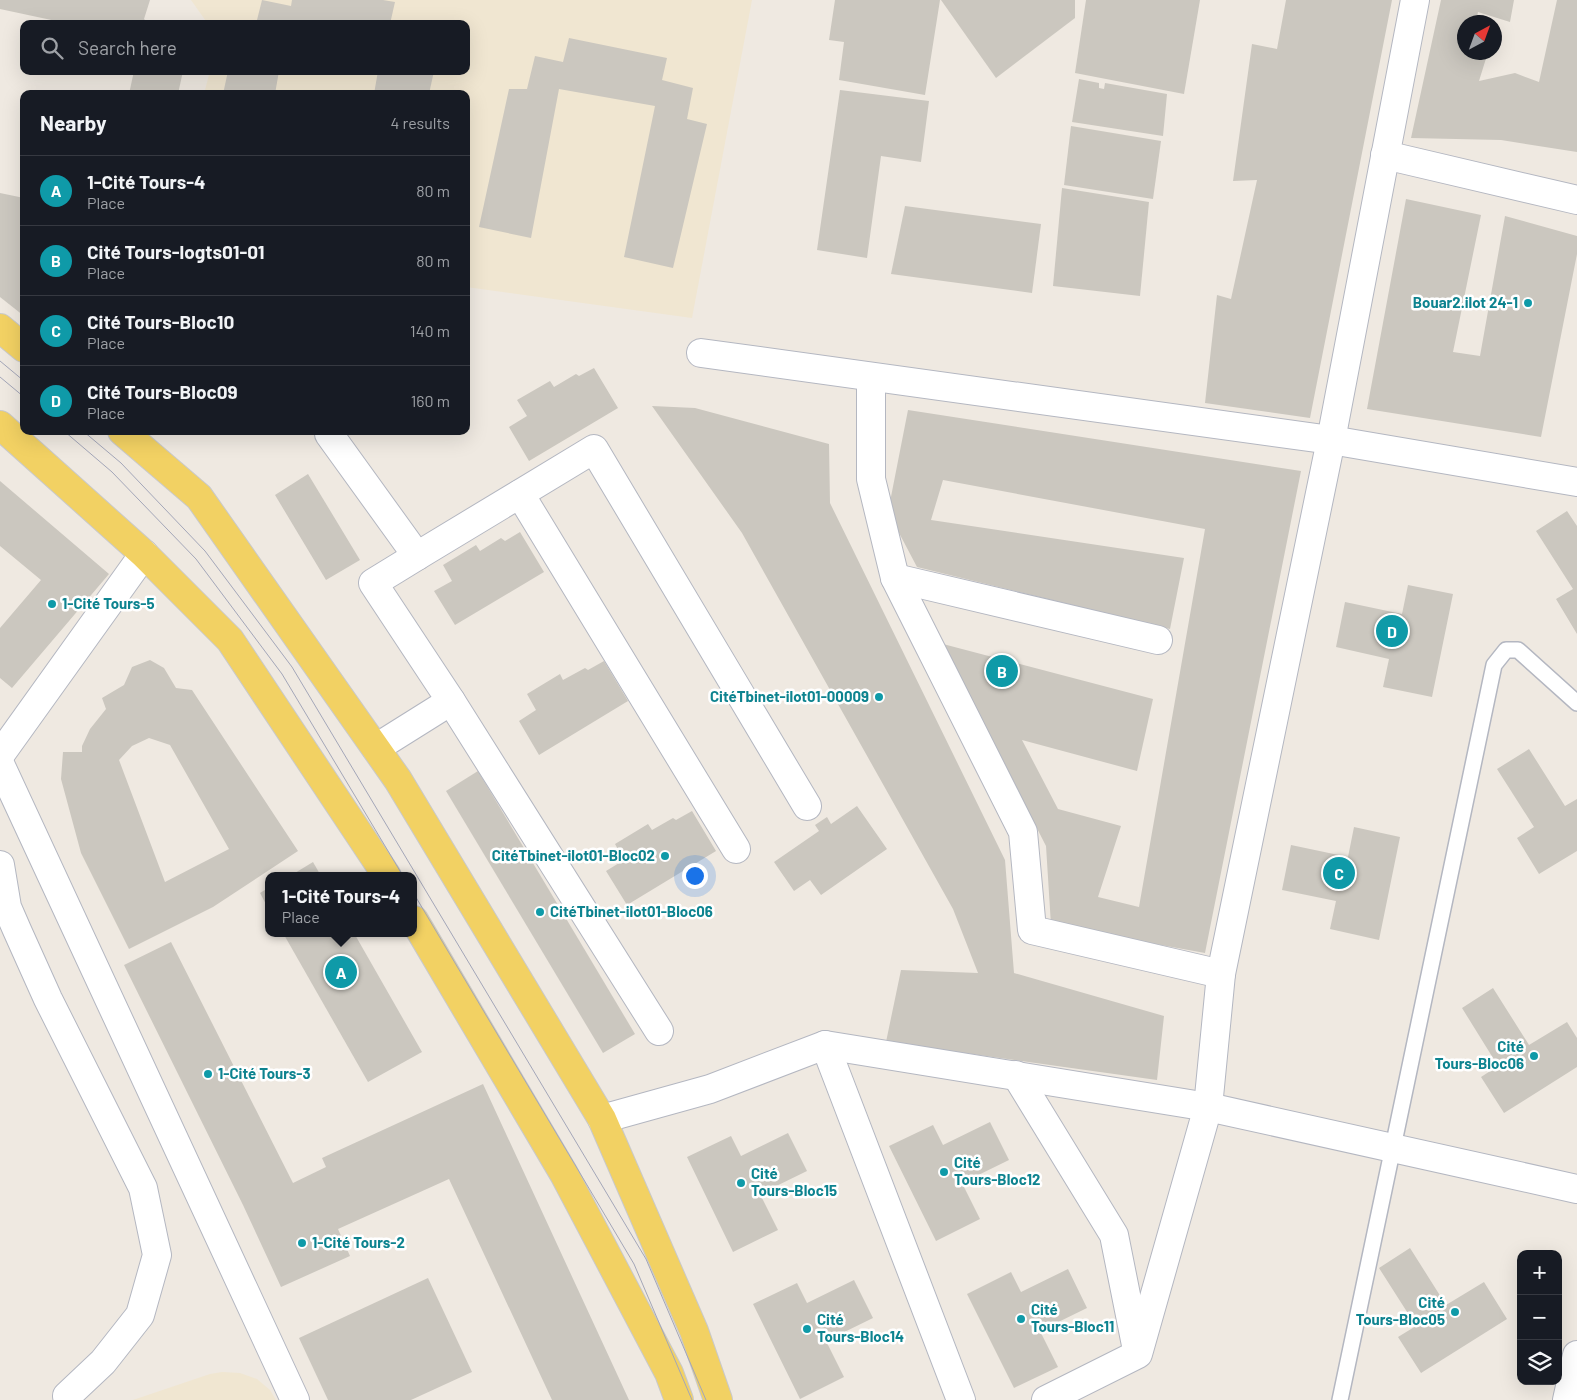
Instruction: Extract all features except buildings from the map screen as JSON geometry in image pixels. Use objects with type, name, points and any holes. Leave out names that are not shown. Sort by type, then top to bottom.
[{"type":"main road","points":[[0,328],[20,345]]},
{"type":"main road","points":[[0,425],[144,554],[230,640],[384,872]]},
{"type":"main road","points":[[127,435],[199,497],[398,780],[602,1119],[694,1331],[718,1400]]},
{"type":"main road","points":[[417,925],[564,1174],[669,1373],[679,1400]]},
{"type":"street","points":[[1046,1400],[1138,1354],[1208,1107],[1221,974],[1331,440],[1415,0]]},
{"type":"street","points":[[1385,155],[1577,200]]},
{"type":"street","points":[[701,353],[1331,440],[1577,482]]},
{"type":"street","points":[[871,377],[871,479],[895,578],[1023,832],[1032,930],[1221,974]]},
{"type":"street","points":[[330,435],[417,556]]},
{"type":"street","points":[[659,1031],[451,701],[373,583],[594,449],[806,806]]},
{"type":"street","points":[[520,494],[736,849]]},
{"type":"street","points":[[0,755],[144,554]]},
{"type":"street","points":[[895,578],[1158,640]]},
{"type":"street","points":[[376,748],[451,701]]},
{"type":"street","points":[[0,764],[294,1400]]},
{"type":"street","points":[[0,865],[7,907],[48,999],[143,1188],[157,1256],[140,1315],[103,1362],[67,1396]]},
{"type":"street","points":[[602,1119],[710,1089],[825,1045],[1208,1107],[1577,1189]]},
{"type":"street","points":[[825,1045],[961,1400]]},
{"type":"street","points":[[1016,1075],[1114,1234],[1138,1354]]},
{"type":"street","points":[[1567,1400],[1577,1355]]},
{"type":"lane","points":[[1340,1400],[1494,665],[1506,650],[1518,650],[1577,703]]},
{"type":"shaded area","points":[[191,0],[752,0],[692,318],[470,288],[470,90],[205,90],[209,75],[470,75],[470,20],[205,20]]},
{"type":"shaded area","points":[[222,1372],[240,1373],[257,1379],[270,1390],[276,1400],[133,1400],[210,1374]]},
{"type":"tram line","points":[[0,361],[20,378]]},
{"type":"tram line","points":[[0,377],[20,394]]},
{"type":"tram line","points":[[69,435],[112,472],[196,559],[282,674],[401,872]]},
{"type":"tram line","points":[[88,435],[121,463],[205,551],[292,667],[415,872]]},
{"type":"tram line","points":[[417,876],[646,1259],[706,1400]]},
{"type":"tram line","points":[[417,899],[634,1264],[692,1400]]},
{"type":"place","name":"Bouar2.ilot 24-1","points":[[1528,303]]},
{"type":"place","name":"1-Cité Tours-5","points":[[52,604]]},
{"type":"place","name":"Cité Tours-Bloc09","points":[[1392,631]]},
{"type":"place","name":"Cité Tours-logts01-01","points":[[1002,671]]},
{"type":"place","name":"CitéTbinet-ilot01-00009","points":[[879,697]]},
{"type":"place","name":"CitéTbinet-ilot01-Bloc02","points":[[665,856]]},
{"type":"place","name":"Cité Tours-Bloc10","points":[[1339,873]]},
{"type":"place","name":"CitéTbinet-ilot01-Bloc06","points":[[540,912]]},
{"type":"place","name":"1-Cité Tours-4","points":[[341,972]]},
{"type":"place","name":"Cité Tours-Bloc06","points":[[1534,1056]]},
{"type":"place","name":"1-Cité Tours-3","points":[[208,1074]]},
{"type":"place","name":"Cité Tours-Bloc12","points":[[944,1172]]},
{"type":"place","name":"Cité Tours-Bloc15","points":[[741,1183]]},
{"type":"place","name":"1-Cité Tours-2","points":[[302,1243]]},
{"type":"place","name":"Cité Tours-Bloc05","points":[[1455,1312]]},
{"type":"place","name":"Cité Tours-Bloc11","points":[[1021,1319]]},
{"type":"place","name":"Cité Tours-Bloc14","points":[[807,1329]]}]
